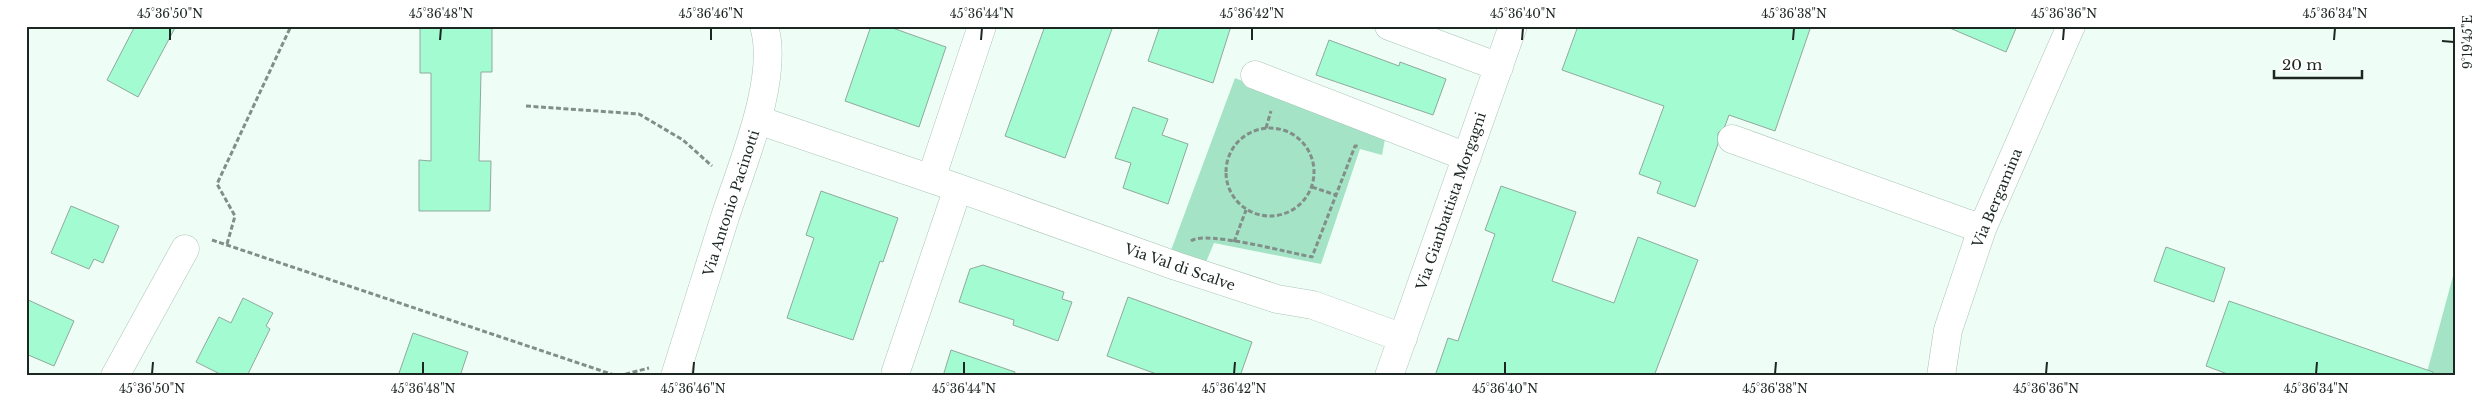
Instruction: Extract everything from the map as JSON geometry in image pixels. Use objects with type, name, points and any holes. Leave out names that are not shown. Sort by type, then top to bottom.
[{"type":"street","name":"Via Antonio Pacinotti","points":[[678,375],[758,120],[766,74],[767,36],[764,26]]},
{"type":"street","points":[[931,179],[982,26]]},
{"type":"street","points":[[1389,26],[1499,67]]},
{"type":"street","name":"Via Gianbattista Morgagni","points":[[1389,376],[1513,26]]},
{"type":"street","name":"Via Bergamina","points":[[1940,376],[1948,330],[1982,229],[2071,26]]},
{"type":"street","points":[[1255,75],[1467,157]]},
{"type":"street","name":"Via Val di Scalve","points":[[758,120],[958,188],[1176,266],[1277,299],[1313,305],[1403,338]]},
{"type":"street","points":[[1732,139],[1982,229]]},
{"type":"street","points":[[896,371],[958,188]]},
{"type":"street","points":[[115,376],[185,249]]},
{"type":"path","points":[[228,244],[235,216],[217,184],[291,26]]},
{"type":"path","points":[[526,106],[639,114],[683,140],[714,168]]},
{"type":"path","points":[[1266,128],[1279,128],[1291,133],[1301,140],[1309,151],[1314,163],[1312,187],[1301,204],[1289,212],[1274,216],[1260,215],[1246,210],[1235,199],[1228,187],[1226,174],[1227,160],[1233,148],[1242,138],[1254,131],[1266,128]]},
{"type":"path","points":[[1176,266],[1185,246],[1196,237],[1214,237],[1312,257],[1355,146],[1364,147]]},
{"type":"path","points":[[1312,187],[1336,196]]},
{"type":"path","points":[[1234,242],[1246,210]]},
{"type":"path","points":[[185,249],[189,233],[228,244],[617,376]]},
{"type":"green space","points":[[1235,78],[1385,139],[1382,155],[1360,149],[1321,264],[1214,243],[1206,262],[1170,253]]},
{"type":"green space","points":[[2456,265],[2456,376],[2426,376]]},
{"type":"building","points":[[135,26],[176,26],[138,97],[107,80]]},
{"type":"building","points":[[420,26],[492,26],[492,72],[481,72],[479,161],[491,161],[490,211],[419,211],[419,160],[431,161],[431,73],[420,73]]},
{"type":"building","points":[[871,26],[887,26],[946,47],[919,127],[845,101]]},
{"type":"building","points":[[1045,26],[1113,26],[1065,158],[1005,136]]},
{"type":"building","points":[[1160,26],[1231,26],[1213,83],[1148,61]]},
{"type":"building","points":[[1578,26],[1811,26],[1775,131],[1729,115],[1725,126],[1718,133],[1718,144],[1695,207],[1657,193],[1661,182],[1639,174],[1664,106],[1562,70]]},
{"type":"building","points":[[1945,26],[2017,26],[2006,52]]},
{"type":"building","points":[[1329,40],[1399,66],[1400,62],[1446,79],[1433,115],[1316,75]]},
{"type":"building","points":[[1133,107],[1168,119],[1162,135],[1188,144],[1168,204],[1123,188],[1131,163],[1115,158]]},
{"type":"building","points":[[1501,186],[1576,212],[1552,281],[1614,303],[1638,237],[1698,260],[1654,376],[1435,376],[1448,338],[1458,341],[1495,234],[1485,230]]},
{"type":"building","points":[[821,191],[898,218],[883,262],[880,261],[853,340],[787,318],[814,238],[806,235]]},
{"type":"building","points":[[71,206],[119,226],[103,263],[94,259],[89,269],[51,253]]},
{"type":"building","points":[[2166,247],[2225,268],[2214,302],[2154,281]]},
{"type":"building","points":[[983,265],[1064,292],[1062,299],[1072,302],[1058,341],[1013,325],[1014,320],[959,302],[970,269]]},
{"type":"building","points":[[1128,297],[1252,342],[1240,376],[1162,376],[1107,356]]},
{"type":"building","points":[[243,298],[273,313],[266,326],[270,329],[247,376],[224,376],[196,362],[219,317],[231,323]]},
{"type":"building","points":[[26,299],[74,321],[54,366],[26,354]]},
{"type":"building","points":[[2229,301],[2433,372],[2433,376],[2233,376],[2206,366]]},
{"type":"building","points":[[413,333],[468,352],[460,376],[398,376]]},
{"type":"building","points":[[951,350],[1015,372],[1014,376],[943,376]]}]
